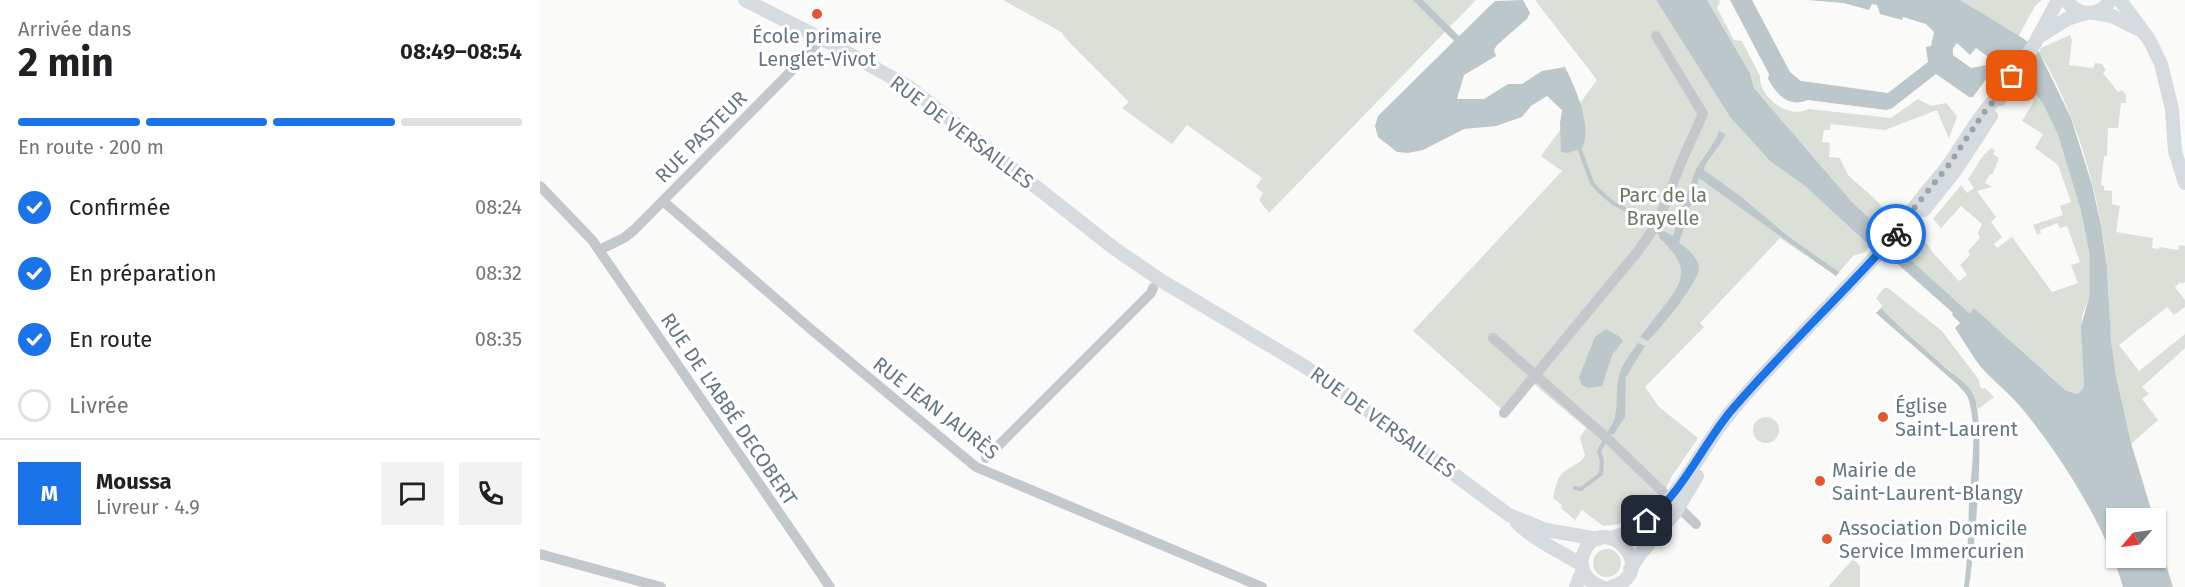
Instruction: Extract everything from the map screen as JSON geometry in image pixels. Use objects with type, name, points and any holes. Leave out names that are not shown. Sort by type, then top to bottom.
[{"type":"street","name":"RUE DE VERSAILLES","points":[[745,0],[821,38],[909,87],[1159,284],[1310,370],[1509,515],[1546,530],[1603,539]]},
{"type":"street","points":[[1509,515],[1536,538],[1564,553],[1582,567],[1589,580],[1601,587],[1622,583],[1628,578],[1641,553],[1674,504],[1680,486],[1703,449],[1732,410],[1897,233],[1908,226],[1948,182],[1998,105],[2002,92],[2035,42],[2058,0]]},
{"type":"street","points":[[2066,0],[2074,9],[2106,14],[2125,21],[2146,35]]},
{"type":"street","points":[[2035,42],[2067,19],[2104,8],[2111,0]]},
{"type":"street","points":[[2120,0],[2155,49],[2163,70],[2172,109],[2175,152],[2185,183]]},
{"type":"street","points":[[1504,413],[1658,224],[1683,158],[1703,114],[1656,36]]},
{"type":"street","name":"RUE PASTEUR","points":[[599,250],[629,235],[809,53],[821,38]]},
{"type":"street","name":"RUE DE L'ABBÉ DECOBERT","points":[[540,186],[580,226],[599,250],[720,430],[830,587]]},
{"type":"street","name":"RUE JEAN JAURÈS","points":[[663,201],[904,409],[976,467],[1262,587]]},
{"type":"street","points":[[986,458],[1159,284]]},
{"type":"street","points":[[1493,338],[1606,437],[1696,524]]},
{"type":"street","points":[[1576,587],[1586,549],[1603,539],[1623,534],[1674,504]]},
{"type":"street","points":[[1603,539],[1617,540],[1627,549],[1631,560],[1628,578]]},
{"type":"street","points":[[540,554],[661,587]]},
{"type":"green space","points":[[1003,0],[1476,0],[1269,213],[1259,200],[1263,193],[1256,187],[1262,178],[1187,125],[1172,144],[1122,108],[1129,102],[1071,44],[1063,33]]},
{"type":"green space","name":"Parc de la Brayelle","points":[[1535,0],[1656,0],[1730,117],[1770,161],[1805,186],[1870,246],[1865,252],[1853,256],[1836,276],[1780,238],[1700,323],[1704,327],[1645,387],[1659,407],[1698,438],[1672,476],[1664,493],[1642,511],[1620,524],[1603,526],[1582,510],[1575,520],[1553,498],[1560,476],[1585,456],[1580,438],[1586,428],[1534,384],[1508,415],[1413,331],[1562,171],[1541,156],[1597,80]]},
{"type":"green space","points":[[1707,0],[1719,0],[1717,8],[1734,40],[1742,41],[1760,76],[1764,92],[1784,109],[1801,112],[1808,109],[1891,118],[1918,99],[1931,106],[1946,103],[1957,116],[1949,139],[1937,110],[1885,130],[1831,124],[1830,130],[1824,130],[1822,142],[1830,143],[1829,157],[1840,158],[1849,176],[1884,209],[1888,224],[1884,232],[1852,202],[1754,88],[1750,73]]},
{"type":"green space","points":[[1960,0],[2042,0],[2035,6],[2018,37]]},
{"type":"green space","points":[[2070,35],[2072,40],[2069,65],[2093,68],[2095,63],[2102,64],[2106,70],[2103,73],[2118,92],[2122,90],[2126,95],[2126,103],[2121,103],[2118,128],[2108,128],[2107,156],[2104,156],[2101,185],[2104,186],[2104,190],[2112,191],[2112,204],[2120,206],[2116,232],[2153,238],[2152,248],[2178,250],[2179,245],[2185,246],[2185,282],[2182,284],[2180,282],[2175,287],[2185,300],[2185,307],[2174,315],[2167,307],[2119,345],[2139,371],[2185,334],[2185,348],[2142,387],[2149,394],[2142,399],[2158,420],[2131,444],[2114,367],[2104,241],[2093,185],[2075,128],[2052,75],[2039,52],[2041,48]]},
{"type":"green space","points":[[2026,83],[2042,102],[2058,135],[2081,211],[2090,257],[2090,294],[2082,317],[2084,385],[2077,394],[2065,390],[1974,308],[1970,313],[1968,312],[1897,248],[1920,234],[1934,254],[1959,281],[1967,275],[1960,265],[1970,255],[1968,251],[1980,238],[1978,233],[1982,224],[1961,206],[1941,228],[1933,219],[1961,185],[1967,193],[1974,188],[1968,179],[1992,148],[1995,151],[1993,154],[1999,158],[1992,175],[1990,174],[1985,183],[1992,187],[1977,191],[1996,217],[1991,222],[2002,237],[1994,244],[1997,248],[2012,237],[2052,292],[2078,283],[2071,265],[2080,262],[2067,226],[2060,228],[2057,223],[2040,230],[2041,233],[2037,235],[2033,225],[2063,215],[2060,206],[2071,202],[2058,165],[2035,148],[2043,134],[2022,121],[2034,101],[2022,90]]},
{"type":"green space","points":[[1884,288],[1888,288],[1942,331],[1979,380],[1982,389],[1985,388],[1994,397],[1978,409],[1973,393],[1965,383],[1924,349],[1881,308],[1882,305],[1876,298]]},
{"type":"green space","points":[[1766,417],[1775,421],[1779,430],[1775,439],[1766,443],[1757,439],[1753,430],[1757,421]]},
{"type":"green space","points":[[1607,549],[1617,553],[1621,563],[1617,573],[1607,577],[1597,573],[1593,563],[1597,553]]},
{"type":"green space","points":[[1853,559],[1860,566],[1860,587],[1828,587]]},
{"type":"shaded area","points":[[1413,0],[1423,0],[1459,36],[1495,1],[1523,0],[1530,13],[1527,19],[1497,45],[1494,50],[1496,56],[1464,75],[1457,99],[1484,99],[1508,84],[1522,84],[1542,71],[1565,67],[1578,96],[1584,118],[1585,139],[1582,148],[1568,153],[1561,152],[1562,110],[1547,96],[1531,106],[1522,117],[1496,126],[1464,129],[1423,150],[1408,153],[1397,152],[1378,137],[1375,126],[1378,116],[1454,41]]},
{"type":"shaded area","points":[[1656,0],[1707,0],[1750,73],[1754,88],[1852,202],[1884,232],[1882,234],[1968,312],[1970,313],[1974,308],[2065,390],[2077,394],[2084,385],[2081,327],[2090,293],[2090,257],[2081,211],[2058,135],[2042,102],[2023,80],[2000,74],[1989,75],[1973,97],[1969,97],[1936,74],[1891,109],[1886,110],[1808,100],[1789,101],[1775,90],[1768,79],[1769,74],[1730,0],[1752,0],[1790,72],[1801,81],[1888,93],[1928,62],[1926,47],[1931,46],[1934,32],[1926,24],[1903,17],[1902,20],[1880,14],[1877,5],[1872,4],[1869,10],[1844,3],[1807,0],[1960,0],[2024,39],[2039,52],[2071,118],[2092,185],[2107,267],[2111,341],[2116,377],[2131,443],[2151,508],[2106,508],[2106,540],[2080,491],[2050,445],[2019,405],[1977,361],[1955,328],[1960,323],[1952,315],[1953,313],[1874,243],[1870,246],[1805,186],[1770,161],[1730,117]],"holes":[[[1957,43],[1970,55],[1976,48],[1994,61],[1992,64],[1971,68],[1953,55],[1953,48]]]},
{"type":"shaded area","points":[[1719,131],[1725,134],[1724,138],[1705,165],[1704,170],[1740,196],[1789,237],[1839,272],[1836,276],[1699,178],[1679,243],[1697,260],[1699,268],[1697,275],[1678,306],[1648,341],[1640,337],[1672,296],[1681,275],[1678,259],[1659,238],[1661,232],[1664,231],[1673,236],[1696,169]]},
{"type":"shaded area","points":[[1881,308],[1966,385],[1972,392],[1977,406],[1978,486],[1969,587],[1964,587],[1973,441],[1969,402],[1966,394],[1958,385],[1876,313]]},
{"type":"shaded area","points":[[1606,329],[1623,341],[1612,355],[1602,386],[1588,388],[1582,385],[1579,377],[1595,337]]},
{"type":"shaded area","points":[[1638,343],[1645,346],[1626,377],[1625,417],[1613,435],[1608,432],[1616,413],[1619,376],[1626,360]]},
{"type":"shaded area","points":[[2166,564],[2173,587],[2123,587],[2117,568],[2166,568]]},
{"type":"waterway","points":[[1578,145],[1592,183],[1599,191],[1613,203],[1664,236]]},
{"type":"waterway","points":[[1575,488],[1581,489],[1601,474],[1602,461],[1599,451],[1612,428]]},
{"type":"way so far","points":[[1896,234],[2012,76]]},
{"type":"place","name":"École primaire Lenglet-Vivot","points":[[817,14]]},
{"type":"place","name":"Église Saint-Laurent","points":[[1883,417]]},
{"type":"place","name":"Mairie de Saint-Laurent-Blangy","points":[[1820,481]]},
{"type":"place","name":"Association Domicile Service Immercurien","points":[[1827,539]]},
{"type":"route","points":[[1647,521],[1675,493],[1703,449],[1737,405],[1896,234]]}]
